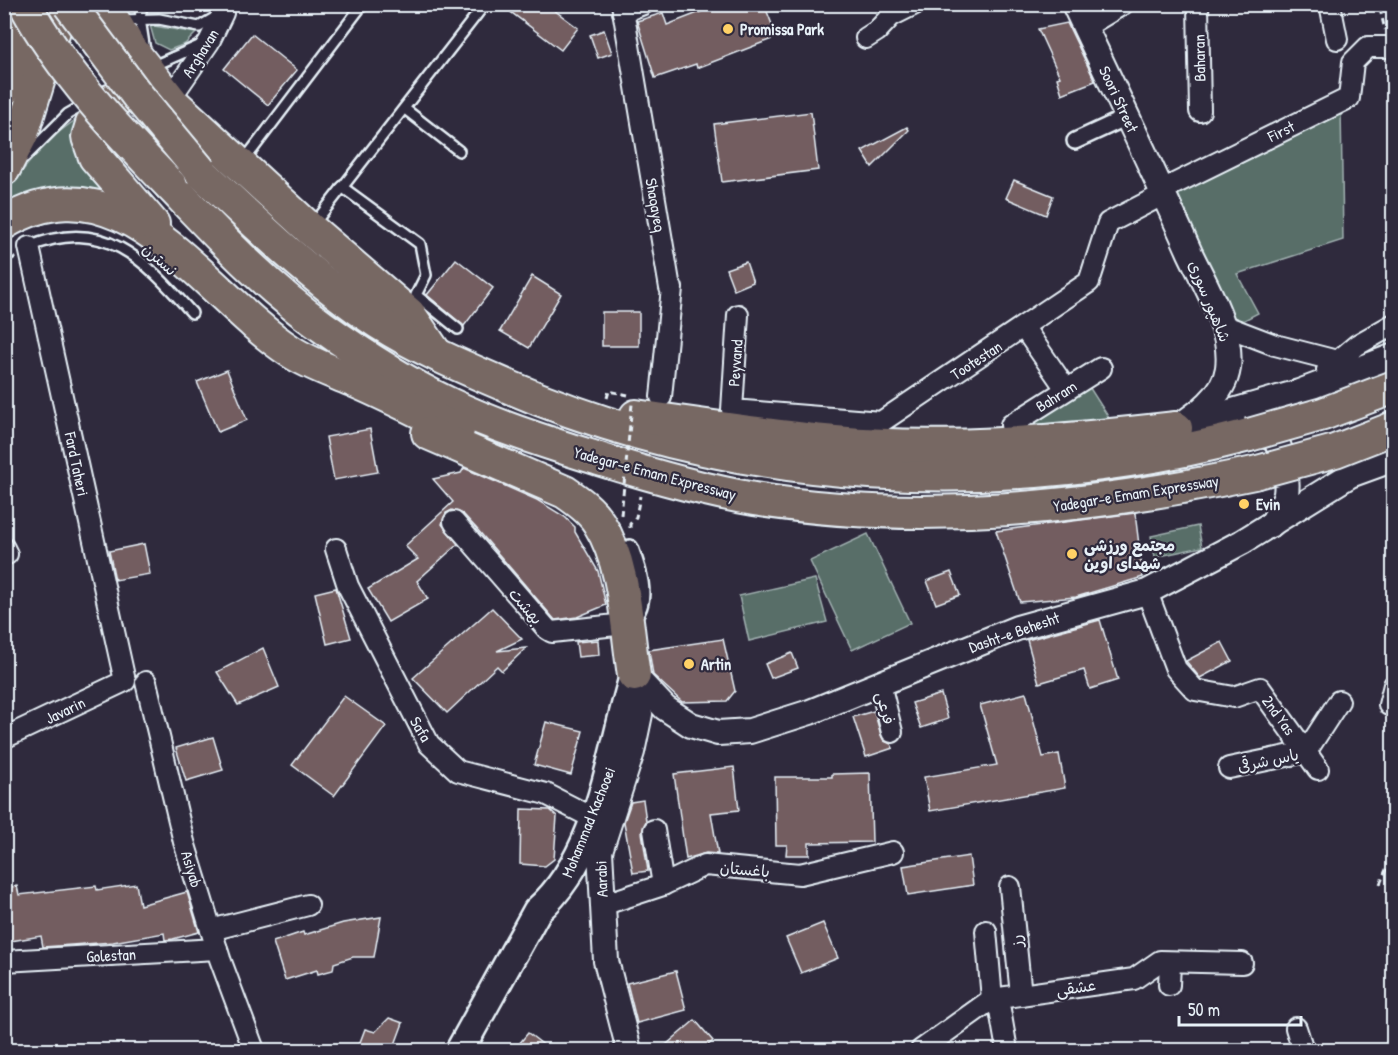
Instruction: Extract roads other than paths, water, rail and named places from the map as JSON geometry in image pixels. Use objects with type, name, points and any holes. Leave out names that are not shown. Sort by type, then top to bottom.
[{"type":"highway","points":[[11,4],[41,34]]},
{"type":"highway","points":[[27,4],[41,34]]},
{"type":"highway","points":[[4,89],[17,54],[27,4]]},
{"type":"highway","points":[[4,169],[22,134],[62,4]]},
{"type":"highway","name":"Yadegar-e Emam Expressway","points":[[69,4],[137,95],[201,172],[297,260],[379,322],[437,356],[550,405],[708,452],[772,464],[903,474],[960,476],[1070,469],[1195,449],[1242,423],[1323,414],[1394,387]]},
{"type":"highway","points":[[121,15],[147,69],[173,103],[310,229],[409,314],[437,356]]},
{"type":"highway","name":"Yadegar-e Emam Expressway","points":[[41,34],[122,135],[171,186],[257,275],[322,326],[382,365],[449,404],[537,440],[617,464],[696,487],[756,499],[849,509],[960,512],[1074,505],[1254,473],[1335,451],[1394,428]]},
{"type":"highway","points":[[173,103],[154,93],[137,91],[123,94],[110,101],[99,113],[92,123],[88,137],[95,157],[171,247],[228,302],[290,352],[468,434],[522,454],[571,464],[617,464]]},
{"type":"highway","points":[[4,223],[24,211],[51,203],[79,202],[123,215],[141,224],[171,247]]},
{"type":"highway","points":[[352,380],[365,405],[548,484],[584,506],[599,522],[612,550],[621,583],[634,675]]},
{"type":"highway","points":[[550,405],[835,442],[940,446],[1048,441],[1176,428]]},
{"type":"main road","name":"Mohammad Kachooei","points":[[460,1050],[537,911],[555,895],[570,875],[593,818],[614,756],[634,675]]},
{"type":"street","name":"Shaqayeq","points":[[643,4],[622,8],[670,288],[672,288],[661,397]]},
{"type":"street","points":[[866,38],[877,31],[891,16],[915,4]]},
{"type":"street","name":"Soori Street","points":[[1074,4],[1163,192]]},
{"type":"street","points":[[1085,27],[1123,4]]},
{"type":"street","name":"Baharan","points":[[1198,4],[1200,111]]},
{"type":"street","points":[[1330,4],[1337,39]]},
{"type":"street","name":"Arghavan","points":[[173,103],[174,93],[209,42],[226,9]]},
{"type":"street","name":"First","points":[[1163,192],[1349,98],[1353,62],[1368,47],[1394,47]]},
{"type":"street","points":[[1076,141],[1127,117]]},
{"type":"street","name":"شاهپور سوری","points":[[1163,192],[1230,351],[1224,380],[1210,403],[1176,428]]},
{"type":"street","name":"Tootestan","points":[[732,410],[881,422],[1024,328],[1089,282],[1108,223],[1163,192]]},
{"type":"street","name":"Fard Taheri","points":[[29,247],[124,681]]},
{"type":"street","name":"Peyvand","points":[[732,410],[738,315]]},
{"type":"street","points":[[1220,324],[1275,345],[1337,361]]},
{"type":"street","points":[[1350,475],[1329,475],[1311,470],[1295,455],[1286,432],[1286,417],[1299,392],[1357,345],[1394,324]]},
{"type":"street","points":[[1024,328],[1066,389]]},
{"type":"street","points":[[1242,423],[1299,392],[1394,356]]},
{"type":"street","name":"Bahram","points":[[1011,425],[1101,368]]},
{"type":"street","points":[[1176,428],[1264,422],[1284,456],[1286,494],[1272,524]]},
{"type":"street","name":"Dasht-e Behesht","points":[[634,675],[665,708],[691,725],[718,733],[750,731],[810,712],[1017,628],[1147,592],[1272,524],[1350,475],[1394,459]]},
{"type":"street","name":"بهشت","points":[[454,522],[552,632],[626,624]]},
{"type":"street","points":[[626,624],[638,611],[640,593],[639,570],[630,548]]},
{"type":"street","name":"Safa","points":[[336,549],[353,596],[429,744],[458,771],[546,794],[593,818]]},
{"type":"street","name":"2nd Yas","points":[[1147,592],[1176,669],[1195,690],[1234,697],[1260,688],[1318,769]]},
{"type":"street","name":"Aarabi","points":[[629,1050],[606,961],[600,851],[632,752],[640,714],[634,675]]},
{"type":"street","name":"Javarin","points":[[4,738],[124,681]]},
{"type":"street","name":"Asiyab","points":[[146,682],[184,842],[214,940],[254,1050]]},
{"type":"street","name":"فرعی","points":[[880,684],[892,732]]},
{"type":"street","points":[[1389,705],[1394,685]]},
{"type":"street","points":[[1306,752],[1339,701]]},
{"type":"street","name":"یاس شرقی","points":[[1229,768],[1306,752]]},
{"type":"street","points":[[654,830],[663,885]]},
{"type":"street","name":"باغستان","points":[[602,905],[663,885],[705,865],[800,874],[893,852]]},
{"type":"street","name":"رز","points":[[1010,886],[1021,995]]},
{"type":"street","name":"Golestan","points":[[4,961],[214,940],[308,905]]},
{"type":"street","points":[[986,931],[993,999],[1000,1010],[1006,1050]]},
{"type":"street","name":"عشقی","points":[[921,1050],[993,999],[1134,979],[1160,961],[1242,963]]},
{"type":"street","points":[[1169,985],[1170,963]]},
{"type":"street","points":[[1296,1028],[1304,1050]]},
{"type":"lane","points":[[121,15],[142,4]]},
{"type":"lane","points":[[240,166],[363,4]]},
{"type":"lane","points":[[310,229],[485,4]]},
{"type":"lane","points":[[121,15],[159,19],[199,27],[226,9]]},
{"type":"lane","points":[[118,84],[209,42]]},
{"type":"lane","points":[[4,182],[28,153],[68,114],[108,90]]},
{"type":"lane","points":[[405,109],[459,152]]},
{"type":"lane","points":[[342,187],[420,243],[426,275],[416,295],[458,329]]},
{"type":"lane","name":"نسترن","points":[[29,247],[65,236],[96,237],[129,252],[165,283],[192,313]]},
{"type":"place","name":"Promissa Park","points":[[728,29]]},
{"type":"place","name":"Evin","points":[[1244,504]]},
{"type":"place","name":"مجتمع ورزشی شهدای اوین","points":[[1072,554]]},
{"type":"place","name":"Artin","points":[[689,664]]}]
